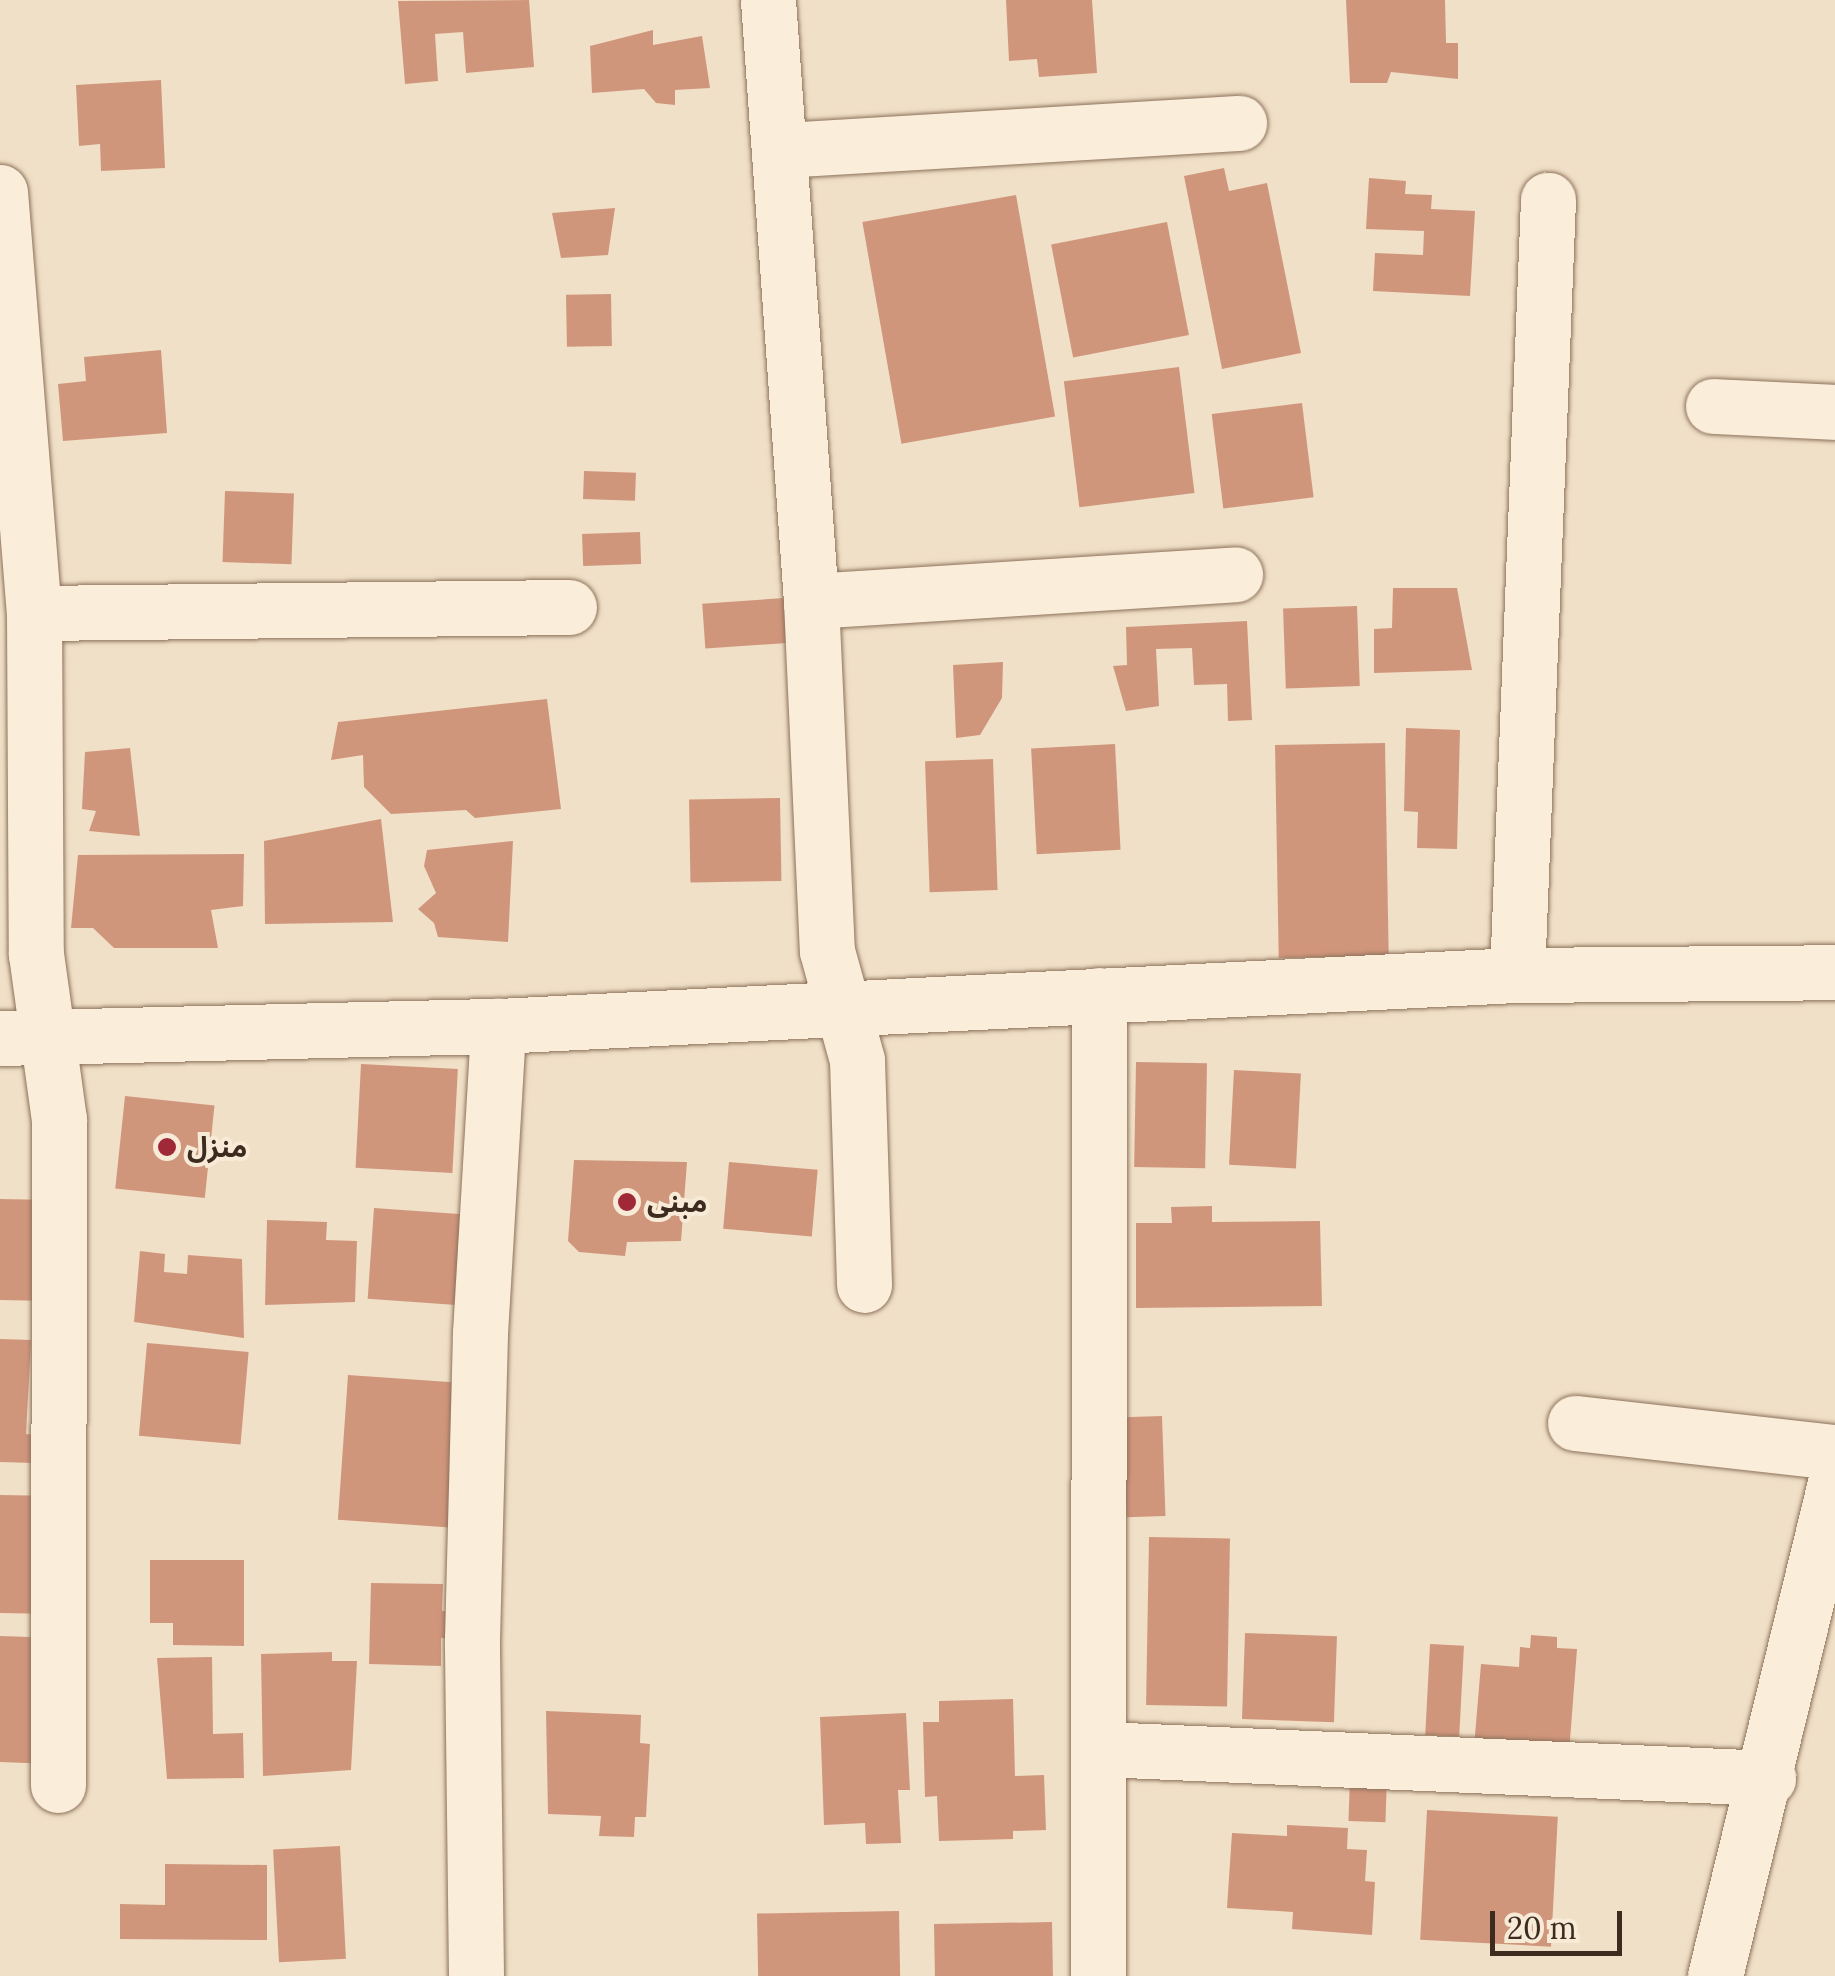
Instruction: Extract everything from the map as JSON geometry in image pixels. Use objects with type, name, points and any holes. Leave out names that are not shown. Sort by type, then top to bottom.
[{"type":"street","points":[[768,0],[783,150],[812,601],[827,951],[857,1060],[864,1286]]},
{"type":"street","points":[[783,150],[1239,123]]},
{"type":"street","points":[[0,192],[34,613],[36,954],[21,1038]]},
{"type":"street","points":[[1517,975],[1548,200]]},
{"type":"street","points":[[1713,406],[1835,412]]},
{"type":"street","points":[[812,601],[1235,574]]},
{"type":"street","points":[[34,613],[569,608]]},
{"type":"street","points":[[21,1038],[498,1026],[1517,975],[1835,972]]},
{"type":"street","points":[[1098,995],[1102,1749],[1098,1976]]},
{"type":"street","points":[[476,1976],[473,1601],[498,1026]]},
{"type":"street","points":[[21,1038],[55,1078],[60,1181],[58,1785]]},
{"type":"street","points":[[1575,1423],[1835,1452]]},
{"type":"street","points":[[1715,1976],[1768,1778],[1835,1482]]},
{"type":"street","points":[[1102,1749],[1768,1778]]},
{"type":"building","points":[[529,0],[534,67],[466,73],[463,32],[435,34],[438,81],[405,84],[398,1]]},
{"type":"building","points":[[1006,0],[1092,0],[1097,73],[1039,77],[1037,59],[1009,61]]},
{"type":"building","points":[[1346,0],[1445,0],[1446,43],[1458,43],[1458,79],[1391,72],[1387,83],[1350,83]]},
{"type":"building","points":[[653,30],[653,45],[702,36],[710,88],[675,90],[675,105],[656,103],[644,89],[592,93],[590,46]]},
{"type":"building","points":[[161,80],[165,168],[101,171],[100,144],[79,146],[76,85]]},
{"type":"building","points":[[1224,168],[1229,191],[1267,183],[1301,353],[1222,369],[1184,176]]},
{"type":"building","points":[[1369,178],[1406,181],[1405,194],[1432,195],[1431,209],[1475,211],[1470,296],[1373,291],[1375,253],[1423,255],[1424,231],[1366,229]]},
{"type":"building","points":[[1016,195],[1055,417],[901,444],[862,222]]},
{"type":"building","points":[[615,208],[608,255],[561,258],[552,213]]},
{"type":"building","points":[[1167,222],[1189,335],[1073,357],[1051,245]]},
{"type":"building","points":[[611,294],[612,346],[567,347],[566,295]]},
{"type":"building","points":[[161,350],[167,433],[63,441],[58,384],[86,381],[84,357]]},
{"type":"building","points":[[1179,367],[1194,493],[1079,507],[1064,381]]},
{"type":"building","points":[[1302,403],[1314,497],[1223,508],[1212,414]]},
{"type":"building","points":[[584,471],[636,473],[635,501],[583,499]]},
{"type":"building","points":[[225,491],[294,493],[291,564],[223,562]]},
{"type":"building","points":[[640,532],[641,564],[583,566],[582,534]]},
{"type":"building","points":[[1393,588],[1457,588],[1472,670],[1374,673],[1374,629],[1392,628]]},
{"type":"building","points":[[784,598],[787,643],[705,649],[702,604]]},
{"type":"building","points":[[1357,606],[1360,686],[1286,689],[1283,609]]},
{"type":"building","points":[[1247,621],[1252,720],[1228,721],[1227,684],[1194,685],[1192,648],[1156,649],[1159,706],[1126,711],[1113,666],[1127,665],[1126,627]]},
{"type":"building","points":[[1003,662],[1002,698],[980,735],[956,738],[953,665]]},
{"type":"building","points":[[547,699],[561,809],[475,818],[466,810],[391,814],[364,787],[363,755],[331,760],[338,722]]},
{"type":"building","points":[[1406,728],[1460,730],[1457,849],[1417,848],[1418,812],[1404,811]]},
{"type":"building","points":[[1385,743],[1389,956],[1279,958],[1275,745]]},
{"type":"building","points":[[1115,744],[1121,850],[1037,854],[1031,748]]},
{"type":"building","points":[[130,748],[140,836],[89,831],[96,811],[82,809],[85,752]]},
{"type":"building","points":[[993,759],[998,890],[930,892],[925,761]]},
{"type":"building","points":[[780,798],[781,881],[690,883],[689,800]]},
{"type":"building","points":[[381,819],[393,922],[265,924],[264,841]]},
{"type":"building","points":[[513,841],[508,942],[438,937],[434,923],[418,909],[436,893],[424,866],[427,850]]},
{"type":"building","points":[[244,854],[243,906],[211,910],[218,948],[114,948],[93,928],[71,928],[78,855]]},
{"type":"building","points":[[1136,1062],[1207,1063],[1205,1168],[1134,1167]]},
{"type":"building","points":[[361,1064],[458,1069],[452,1173],[356,1168]]},
{"type":"building","points":[[1234,1070],[1301,1074],[1296,1168],[1229,1165]]},
{"type":"building","name":"منزل","points":[[125,1096],[215,1105],[205,1198],[115,1188]]},
{"type":"building","name":"مبنى","points":[[574,1160],[687,1162],[681,1241],[627,1242],[625,1256],[579,1252],[568,1241]]},
{"type":"building","name":"مبنى","points":[[729,1162],[818,1170],[812,1237],[723,1229]]},
{"type":"building","points":[[0,1199],[40,1200],[38,1301],[0,1300]]},
{"type":"building","points":[[1212,1206],[1212,1222],[1320,1221],[1322,1306],[1136,1308],[1136,1223],[1172,1223],[1171,1207]]},
{"type":"building","points":[[374,1208],[477,1215],[470,1306],[368,1299]]},
{"type":"building","points":[[267,1220],[327,1222],[326,1240],[357,1241],[355,1302],[265,1305]]},
{"type":"building","points":[[140,1251],[165,1254],[164,1272],[187,1274],[188,1255],[242,1259],[244,1338],[134,1322]]},
{"type":"building","points":[[0,1339],[31,1340],[26,1434],[35,1435],[33,1463],[0,1462]]},
{"type":"building","points":[[147,1343],[249,1352],[241,1445],[139,1436]]},
{"type":"building","points":[[348,1375],[460,1383],[450,1527],[338,1520]]},
{"type":"building","points":[[1162,1416],[1165,1516],[1127,1517],[1123,1417]]},
{"type":"building","points":[[0,1495],[43,1496],[41,1614],[0,1613]]},
{"type":"building","points":[[1149,1537],[1230,1538],[1227,1706],[1146,1705]]},
{"type":"building","points":[[150,1560],[244,1560],[244,1646],[173,1645],[173,1623],[150,1623]]},
{"type":"building","points":[[371,1583],[443,1584],[442,1611],[456,1611],[455,1639],[441,1638],[441,1666],[369,1664]]},
{"type":"building","points":[[1245,1633],[1337,1636],[1334,1722],[1242,1719]]},
{"type":"building","points":[[1531,1635],[1557,1637],[1557,1648],[1577,1649],[1569,1753],[1474,1747],[1481,1664],[1519,1667],[1520,1647],[1530,1648]]},
{"type":"building","points":[[0,1636],[37,1637],[33,1763],[0,1762]]},
{"type":"building","points":[[1430,1644],[1464,1646],[1459,1737],[1425,1735]]},
{"type":"building","points":[[332,1652],[332,1661],[357,1661],[351,1770],[263,1776],[261,1654]]},
{"type":"building","points":[[212,1657],[213,1734],[243,1733],[244,1778],[167,1779],[157,1658]]},
{"type":"building","points":[[1013,1699],[1015,1776],[1044,1775],[1046,1830],[1013,1831],[1013,1839],[939,1841],[937,1796],[925,1797],[923,1722],[939,1722],[939,1701]]},
{"type":"building","points":[[546,1711],[641,1715],[640,1743],[650,1744],[646,1817],[635,1817],[634,1837],[599,1836],[601,1816],[548,1814]]},
{"type":"building","points":[[906,1713],[910,1790],[898,1790],[901,1843],[866,1844],[865,1823],[824,1825],[820,1717]]},
{"type":"building","points":[[1350,1777],[1387,1778],[1385,1822],[1348,1821]]},
{"type":"building","points":[[1427,1810],[1558,1817],[1551,1947],[1420,1940]]},
{"type":"building","points":[[1287,1825],[1348,1828],[1347,1849],[1367,1850],[1365,1881],[1375,1882],[1372,1935],[1292,1929],[1293,1912],[1227,1908],[1232,1833],[1287,1836]]},
{"type":"building","points":[[340,1846],[346,1959],[279,1962],[273,1850]]},
{"type":"building","points":[[165,1864],[267,1865],[267,1940],[120,1939],[120,1904],[165,1905]]},
{"type":"building","points":[[899,1911],[900,1976],[758,1976],[757,1913]]},
{"type":"building","points":[[1052,1922],[1053,1976],[935,1976],[934,1924]]},
{"type":"place","name":"منزل","points":[[167,1147]]},
{"type":"place","name":"مبنى","points":[[627,1202]]}]
